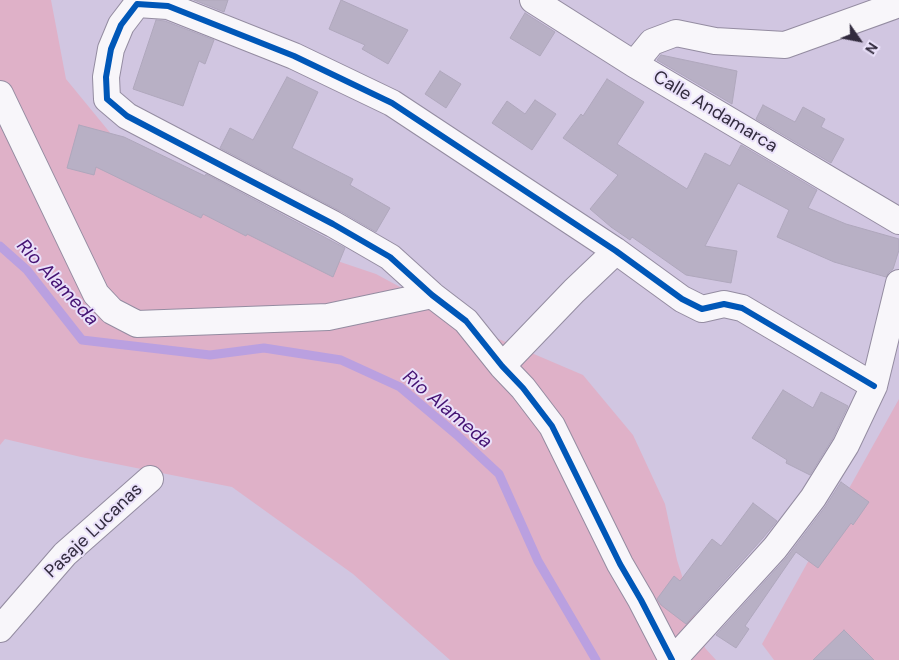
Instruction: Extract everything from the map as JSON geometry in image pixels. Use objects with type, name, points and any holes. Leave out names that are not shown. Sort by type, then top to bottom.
[{"type":"street","name":"Calle Andamarca","points":[[533,0],[634,64],[899,221]]},
{"type":"street","points":[[874,386],[742,308],[724,304],[702,309],[682,299],[616,251],[392,103],[294,56],[168,6],[138,2],[121,25],[111,49],[106,77],[107,99],[126,116],[334,224],[390,257],[432,295],[466,321],[502,366],[523,388],[552,426],[620,564],[672,660],[775,548],[813,498],[846,445],[874,386],[899,283]]},
{"type":"street","points":[[634,64],[652,42],[676,33],[715,41],[785,45],[899,4]]},
{"type":"street","points":[[0,94],[96,294],[112,311],[137,324],[328,317],[432,295]]},
{"type":"street","points":[[502,366],[574,291],[616,251]]},
{"type":"street","name":"Pasaje Lucanas","points":[[0,629],[66,554],[150,479]]},
{"type":"shaded area","points":[[0,0],[51,0],[66,79],[139,168],[269,238],[376,274],[487,334],[583,375],[633,435],[665,504],[677,560],[705,648],[716,660],[450,660],[353,574],[232,487],[81,457],[5,439],[0,445]]},
{"type":"shaded area","points":[[899,399],[899,660],[774,660],[762,644]]},
{"type":"building","points":[[194,0],[228,0],[224,12]]},
{"type":"building","points":[[341,0],[408,30],[388,64],[362,49],[365,45],[329,29]]},
{"type":"building","points":[[525,13],[555,32],[540,56],[510,38]]},
{"type":"building","points":[[156,20],[165,21],[214,40],[205,64],[199,61],[183,106],[133,89]]},
{"type":"building","points":[[661,55],[737,71],[732,104],[657,60]]},
{"type":"building","points":[[440,71],[461,84],[446,108],[425,94]]},
{"type":"building","points":[[287,77],[318,92],[292,148],[353,179],[350,185],[390,208],[376,232],[220,148],[230,128],[253,140]]},
{"type":"building","points":[[607,79],[644,102],[617,144],[687,189],[705,153],[730,166],[741,145],[817,190],[808,208],[846,224],[899,239],[899,250],[893,269],[886,277],[834,262],[777,237],[789,210],[738,183],[705,246],[737,251],[731,283],[686,275],[632,237],[630,240],[590,209],[618,175],[563,138],[581,114],[583,116]]},
{"type":"building","points":[[535,100],[556,114],[532,150],[492,123],[507,101],[525,114]]},
{"type":"building","points":[[763,105],[795,122],[803,107],[825,119],[821,127],[844,139],[831,163],[756,119]]},
{"type":"building","points":[[79,125],[124,137],[205,176],[206,174],[345,248],[333,277],[247,234],[246,236],[203,214],[201,218],[96,167],[94,175],[67,168]]},
{"type":"building","points":[[783,390],[813,408],[821,392],[848,406],[833,438],[810,475],[786,463],[787,460],[752,438]]},
{"type":"building","points":[[841,482],[869,502],[818,568],[796,552],[745,626],[749,629],[736,648],[716,635],[787,557],[825,507]]},
{"type":"building","points":[[753,503],[777,521],[686,624],[661,605],[657,599],[674,576],[680,581],[712,539],[721,546]]},
{"type":"building","points":[[844,630],[874,660],[813,660]]},
{"type":"waterway","name":"Rio Alameda","points":[[0,246],[27,270],[82,340],[210,355],[264,348],[341,360],[400,387],[457,435],[499,474],[538,561],[596,660]]},
{"type":"cycle path","points":[[672,660],[620,564],[552,426],[523,388],[502,366],[466,321],[432,295],[390,257],[333,224],[127,116],[107,99],[106,77],[111,49],[121,25],[137,4],[168,6],[294,56],[392,103],[616,251],[682,299],[702,309],[724,304],[742,308],[874,386]]}]
